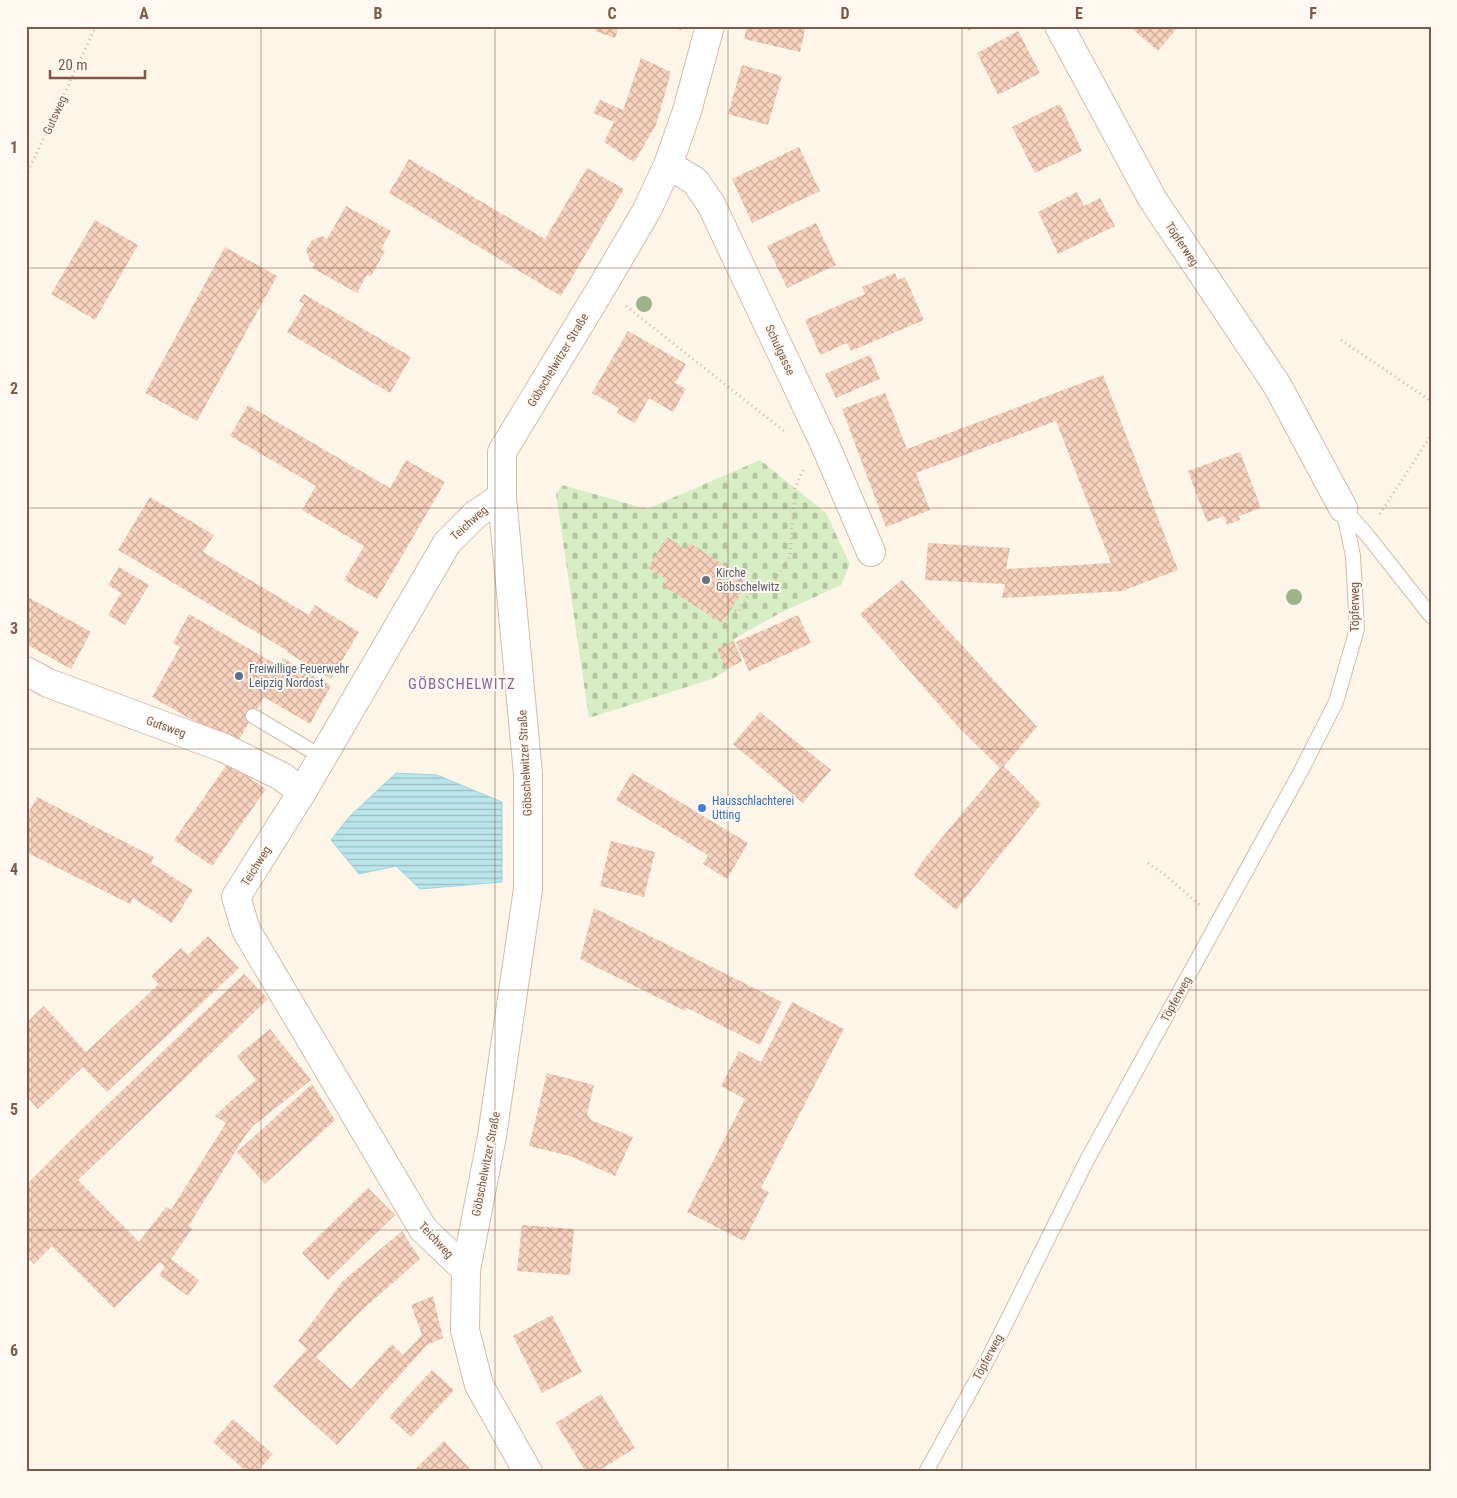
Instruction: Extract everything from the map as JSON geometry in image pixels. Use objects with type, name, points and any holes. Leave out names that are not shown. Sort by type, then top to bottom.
[{"type":"street","name":"Göbschelwitzer Straße","points":[[528,1472],[479,1385],[465,1330],[466,1270],[492,1136],[528,889],[528,774],[502,497],[502,452],[647,210],[668,165],[687,111],[710,26]]},
{"type":"street","name":"Töpferweg","points":[[1059,26],[1153,200],[1277,385],[1343,508]]},
{"type":"street","name":"Schulgasse","points":[[668,165],[694,181],[712,204],[826,447],[872,552]]},
{"type":"street","name":"Teichweg","points":[[466,1270],[423,1229],[246,930],[236,898],[302,792],[447,543],[476,514],[502,497]]},
{"type":"street","name":"Gutsweg","points":[[26,671],[48,683],[224,748],[281,776],[302,792]]},
{"type":"lane","name":"Töpferweg","points":[[1343,508],[1367,535],[1431,616]]},
{"type":"lane","name":"Töpferweg","points":[[926,1472],[988,1359],[1087,1160],[1301,771],[1336,702],[1357,629],[1353,556],[1343,508]]},
{"type":"lane","points":[[253,716],[322,757]]},
{"type":"path","name":"Gutsweg","points":[[26,176],[96,26]]},
{"type":"path","points":[[602,287],[788,435]]},
{"type":"path","points":[[1341,340],[1431,401]]},
{"type":"path","points":[[1367,535],[1431,434]]},
{"type":"path","points":[[731,608],[738,612],[749,594],[772,585],[790,556],[795,488],[811,453],[826,447]]},
{"type":"path","points":[[1148,863],[1166,875],[1218,922]]},
{"type":"green space","points":[[760,460],[826,513],[850,564],[841,585],[780,613],[734,639],[743,661],[712,679],[589,718],[556,494],[562,485],[647,509]]},
{"type":"water","points":[[396,773],[437,775],[502,802],[502,882],[420,889],[396,866],[359,874],[331,840],[349,817]]},
{"type":"building","points":[[596,26],[619,26],[615,38],[595,31]]},
{"type":"building","points":[[670,26],[682,26],[681,30]]},
{"type":"building","points":[[747,26],[806,26],[800,52],[744,39]]},
{"type":"building","points":[[966,26],[976,26],[968,31]]},
{"type":"building","points":[[1129,26],[1179,26],[1158,51]]},
{"type":"building","points":[[1018,31],[1040,73],[998,95],[977,53]]},
{"type":"building","points":[[641,58],[671,72],[656,125],[634,162],[604,142],[614,122],[593,113],[600,100],[623,110]]},
{"type":"building","points":[[742,65],[782,76],[768,125],[728,114]]},
{"type":"building","points":[[1060,104],[1082,151],[1035,173],[1012,127]]},
{"type":"building","points":[[799,147],[820,191],[752,223],[732,179]]},
{"type":"building","points":[[409,159],[545,239],[587,168],[624,189],[561,296],[389,193]]},
{"type":"building","points":[[1077,192],[1084,206],[1100,198],[1115,226],[1058,254],[1038,212]]},
{"type":"building","points":[[346,206],[391,231],[381,249],[385,251],[371,276],[367,275],[357,293],[312,268],[315,264],[310,261],[306,250],[312,240],[322,236],[327,239]]},
{"type":"building","points":[[95,220],[138,245],[95,320],[51,294]]},
{"type":"building","points":[[816,223],[836,265],[787,288],[767,246]]},
{"type":"building","points":[[225,247],[277,276],[197,421],[145,393]]},
{"type":"building","points":[[895,273],[898,280],[905,277],[924,320],[851,351],[847,343],[820,355],[805,320],[865,294],[862,287]]},
{"type":"building","points":[[304,294],[411,357],[390,393],[287,332],[304,304],[299,301]]},
{"type":"building","points":[[628,331],[686,364],[675,383],[686,389],[673,412],[649,398],[635,423],[617,413],[619,408],[592,393]]},
{"type":"building","points":[[870,355],[880,379],[836,398],[825,374]]},
{"type":"building","points":[[1103,375],[1178,570],[1122,591],[1002,598],[1005,584],[925,580],[928,543],[1010,548],[1006,569],[1111,563],[1056,421],[916,473],[930,510],[886,527],[842,409],[885,393],[907,449]]},
{"type":"building","points":[[248,405],[390,488],[406,460],[445,482],[377,599],[344,580],[364,546],[302,510],[316,486],[230,436]]},
{"type":"building","points":[[1240,452],[1261,508],[1239,516],[1240,520],[1227,525],[1224,516],[1207,522],[1188,471]]},
{"type":"building","points":[[150,497],[214,535],[203,552],[309,615],[315,605],[359,632],[331,679],[288,651],[118,550]]},
{"type":"building","name":"Kirche Göbschelwitz","points":[[667,537],[686,549],[690,543],[749,581],[722,623],[662,585],[666,579],[648,568]]},
{"type":"building","points":[[119,567],[149,585],[125,625],[108,615],[121,593],[108,585]]},
{"type":"building","points":[[902,580],[1037,727],[1004,766],[1041,804],[956,910],[914,875],[924,859],[1000,768],[960,729],[860,614]]},
{"type":"building","points":[[26,596],[91,632],[71,669],[26,644]]},
{"type":"building","name":"Freiwillige Feuerwehr Leipzig Nordost","points":[[189,614],[279,666],[283,658],[331,686],[310,724],[264,697],[236,745],[152,697],[180,647],[173,643]]},
{"type":"building","points":[[798,615],[811,643],[749,671],[736,642]]},
{"type":"building","points":[[733,641],[742,661],[726,669],[717,649]]},
{"type":"building","points":[[760,712],[831,770],[803,803],[733,744]]},
{"type":"building","points":[[228,763],[266,789],[212,866],[174,840]]},
{"type":"building","points":[[632,773],[748,843],[727,879],[703,864],[708,855],[616,800]]},
{"type":"building","points":[[37,797],[154,857],[151,863],[193,890],[172,923],[133,898],[130,904],[26,852],[26,817]]},
{"type":"building","points":[[611,841],[655,852],[644,897],[600,886]]},
{"type":"building","points":[[594,908],[782,1002],[760,1045],[687,1008],[685,1011],[580,959]]},
{"type":"building","points":[[208,936],[239,968],[107,1092],[83,1067],[38,1109],[26,1096],[26,1023],[44,1006],[86,1052],[159,984],[151,976],[181,948],[188,955]]},
{"type":"building","points":[[244,974],[268,999],[78,1180],[139,1242],[166,1207],[171,1210],[226,1123],[215,1116],[256,1080],[237,1056],[270,1029],[311,1080],[253,1126],[189,1225],[192,1229],[171,1259],[199,1280],[188,1296],[159,1275],[165,1267],[160,1262],[114,1308],[52,1246],[34,1264],[26,1256],[26,1185]]},
{"type":"building","points":[[792,1002],[844,1029],[761,1188],[769,1192],[744,1241],[687,1212],[745,1099],[721,1086],[739,1051],[761,1062]]},
{"type":"building","points":[[547,1073],[594,1085],[587,1114],[591,1120],[633,1137],[615,1176],[570,1156],[529,1146]]},
{"type":"building","points":[[312,1084],[335,1120],[265,1184],[237,1152]]},
{"type":"building","points":[[368,1188],[395,1215],[328,1280],[302,1253]]},
{"type":"building","points":[[522,1225],[574,1229],[570,1275],[517,1271]]},
{"type":"building","points":[[402,1231],[420,1259],[363,1309],[316,1357],[351,1389],[392,1344],[403,1355],[422,1335],[411,1305],[433,1296],[443,1338],[427,1345],[337,1445],[273,1387],[307,1349],[298,1341],[343,1281]]},
{"type":"building","points":[[552,1315],[582,1372],[542,1393],[513,1336]]},
{"type":"building","points":[[432,1370],[454,1390],[411,1437],[389,1417]]},
{"type":"building","points":[[601,1394],[635,1448],[597,1472],[586,1472],[556,1423]]},
{"type":"building","points":[[233,1419],[273,1454],[257,1472],[247,1472],[213,1442]]},
{"type":"building","points":[[444,1441],[473,1472],[412,1472]]},
{"type":"place","name":"Kirche Göbschelwitz","points":[[706,580]]},
{"type":"place","name":"Freiwillige Feuerwehr Leipzig Nordost","points":[[239,676]]},
{"type":"place","name":"Hausschlachterei Utting","points":[[702,808]]},
{"type":"district","name":"GÖBSCHELWITZ","points":[[462,684]]}]
